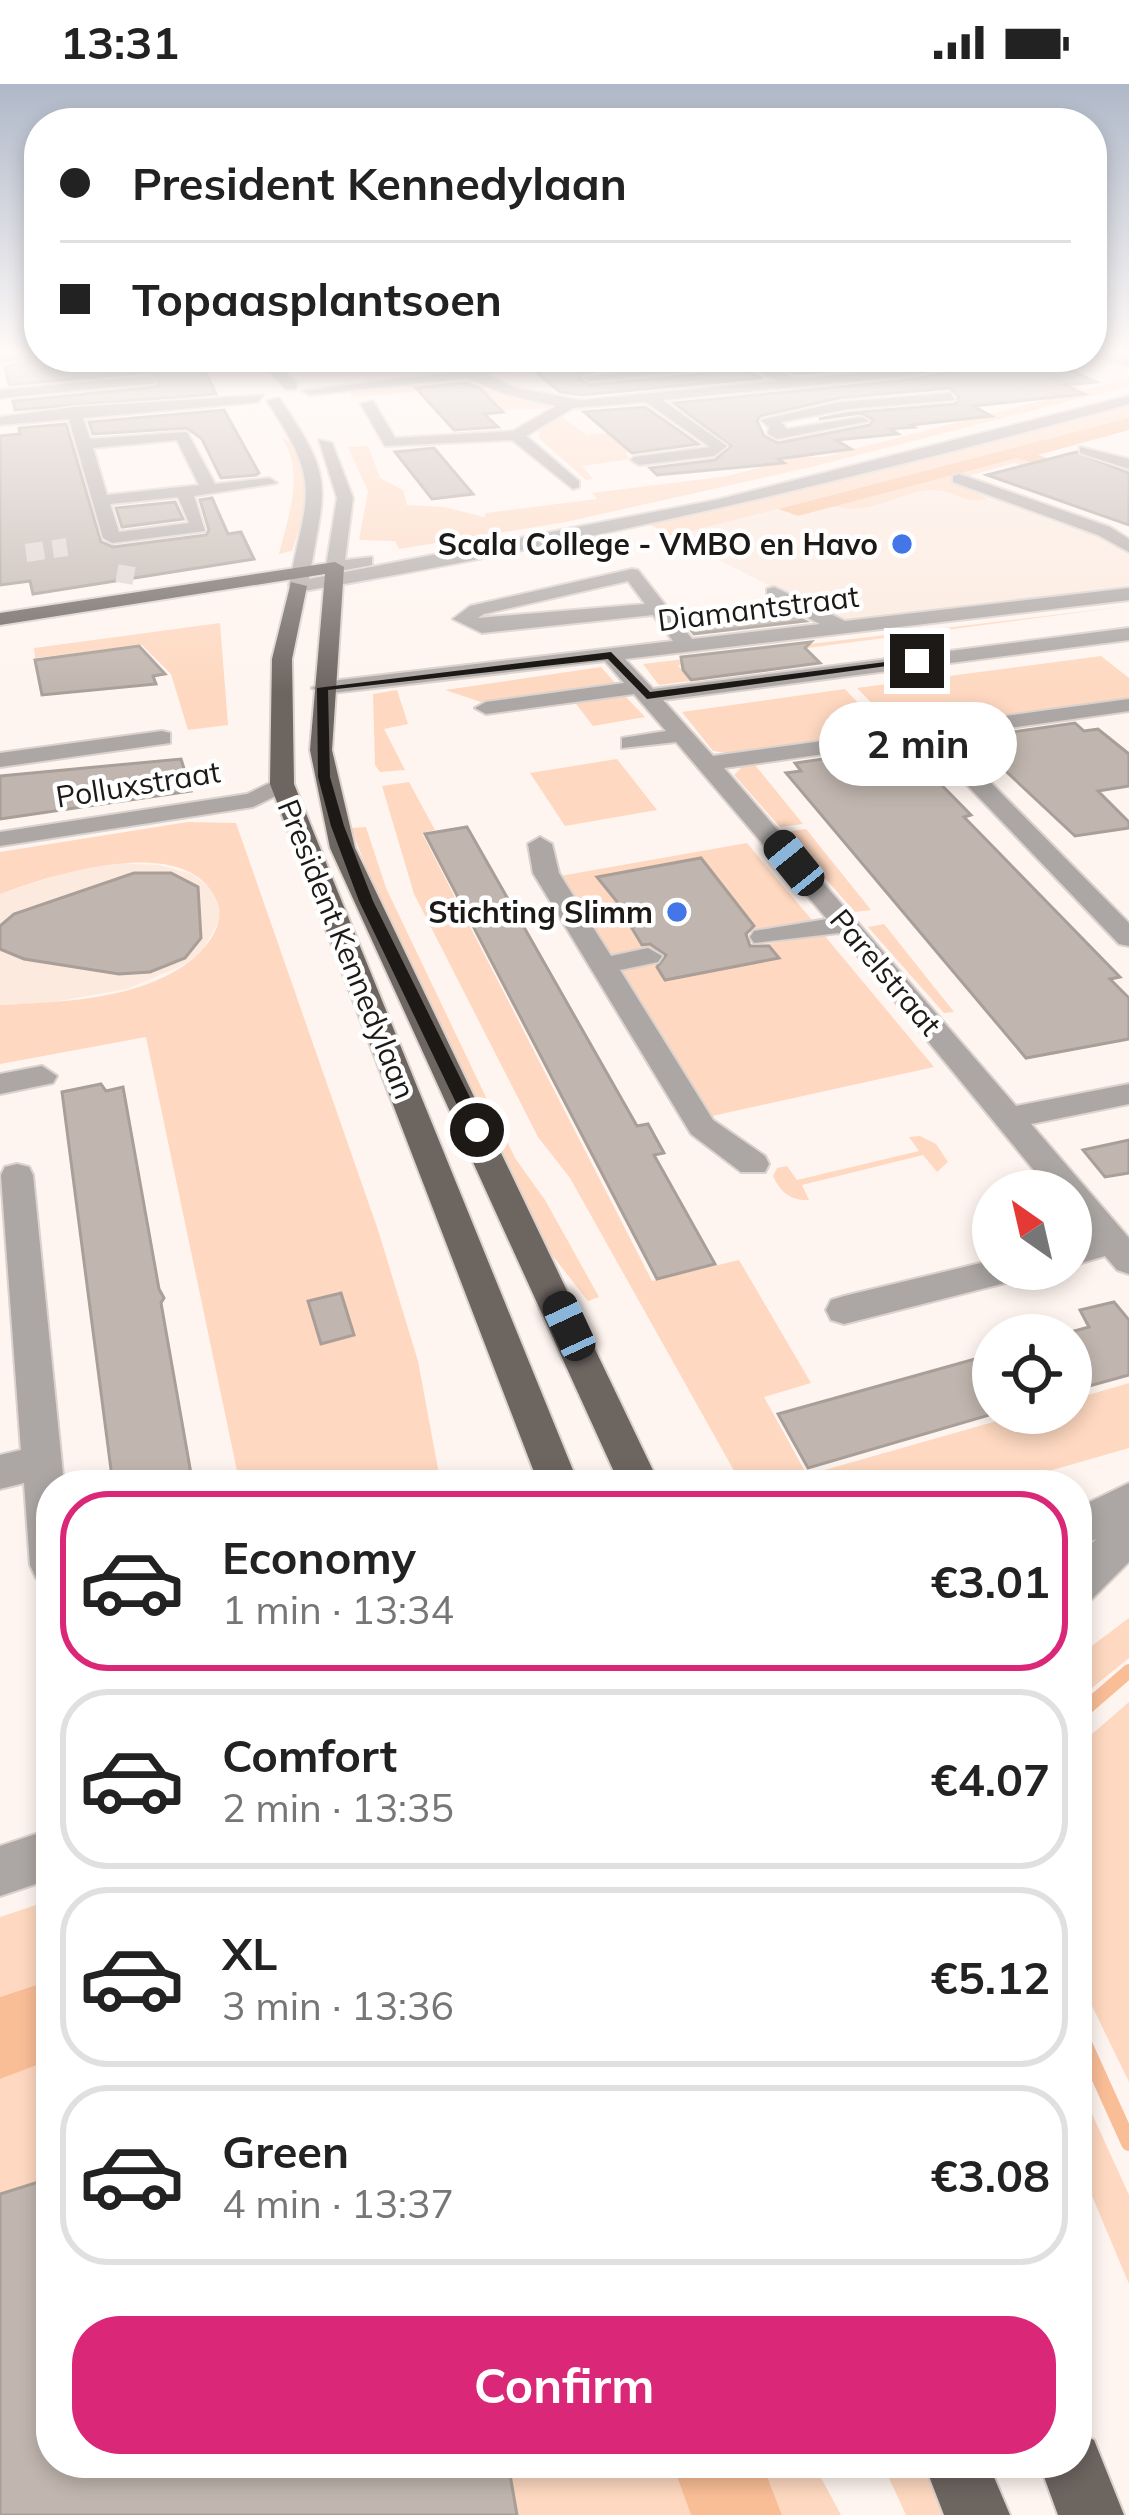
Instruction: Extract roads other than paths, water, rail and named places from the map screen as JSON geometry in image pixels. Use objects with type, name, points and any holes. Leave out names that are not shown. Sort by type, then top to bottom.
[{"type":"main road","name":"President Kennedylaan","points":[[334,573],[322,688],[324,777],[366,901],[524,1227],[633,1470]]},
{"type":"main road","name":"President Kennedylaan","points":[[299,579],[290,605],[279,693],[282,784],[553,1470]]},
{"type":"main road","points":[[0,619],[299,579]]},
{"type":"main road","points":[[0,633],[299,579]]},
{"type":"main road","points":[[962,2478],[977,2515]]},
{"type":"main road","points":[[1077,2478],[1091,2515]]},
{"type":"street","points":[[91,464],[112,538],[199,527],[184,491]]},
{"type":"street","points":[[197,464],[209,488]]},
{"type":"street","name":"President Kennedylaan","points":[[299,579],[317,483],[312,464]]},
{"type":"street","name":"President Kennedylaan","points":[[334,573],[345,498],[335,464]]},
{"type":"street","points":[[550,464],[573,484]]},
{"type":"street","points":[[334,573],[588,520],[817,464]]},
{"type":"street","points":[[299,579],[805,483],[877,464]]},
{"type":"street","points":[[959,479],[1104,531],[1129,547]]},
{"type":"street","points":[[102,500],[269,483]]},
{"type":"street","points":[[657,609],[482,627],[463,620],[477,610],[632,574],[687,646]]},
{"type":"street","points":[[774,593],[843,628]]},
{"type":"street","name":"Diamantstraat","points":[[322,688],[1129,594]]},
{"type":"street","points":[[486,708],[1129,634]]},
{"type":"street","name":"Parelstraat","points":[[611,656],[1120,1251]]},
{"type":"street","points":[[706,764],[1118,706],[1129,725]]},
{"type":"street","points":[[929,733],[1129,938]]},
{"type":"street","points":[[630,742],[681,735]]},
{"type":"street","points":[[0,760],[162,738]]},
{"type":"street","name":"Polluxstraat","points":[[0,839],[253,800],[282,784]]},
{"type":"street","points":[[540,844],[546,873],[702,1127],[753,1165]]},
{"type":"street","points":[[764,937],[845,924]]},
{"type":"street","points":[[602,965],[647,956]]},
{"type":"street","points":[[0,1084],[42,1076]]},
{"type":"street","points":[[1008,1118],[1129,1094]]},
{"type":"street","points":[[17,1175],[43,1470]]},
{"type":"street","points":[[844,1310],[972,1278]]},
{"type":"street","points":[[0,1472],[42,1462]]},
{"type":"street","points":[[1092,1521],[1129,1500]]},
{"type":"street","points":[[1092,1571],[1129,1534]]},
{"type":"street","points":[[0,1870],[36,1859]]},
{"type":"waterway","points":[[1092,1703],[1129,1671]]},
{"type":"waterway","points":[[1092,2061],[1129,2143]]},
{"type":"tunnel","points":[[26,553],[67,547]]},
{"type":"tunnel","points":[[117,573],[134,576]]},
{"type":"place","name":"Scala College - VMBO en Havo","points":[[902,544]]},
{"type":"place","name":"Stichting Slimm","points":[[677,912]]}]
